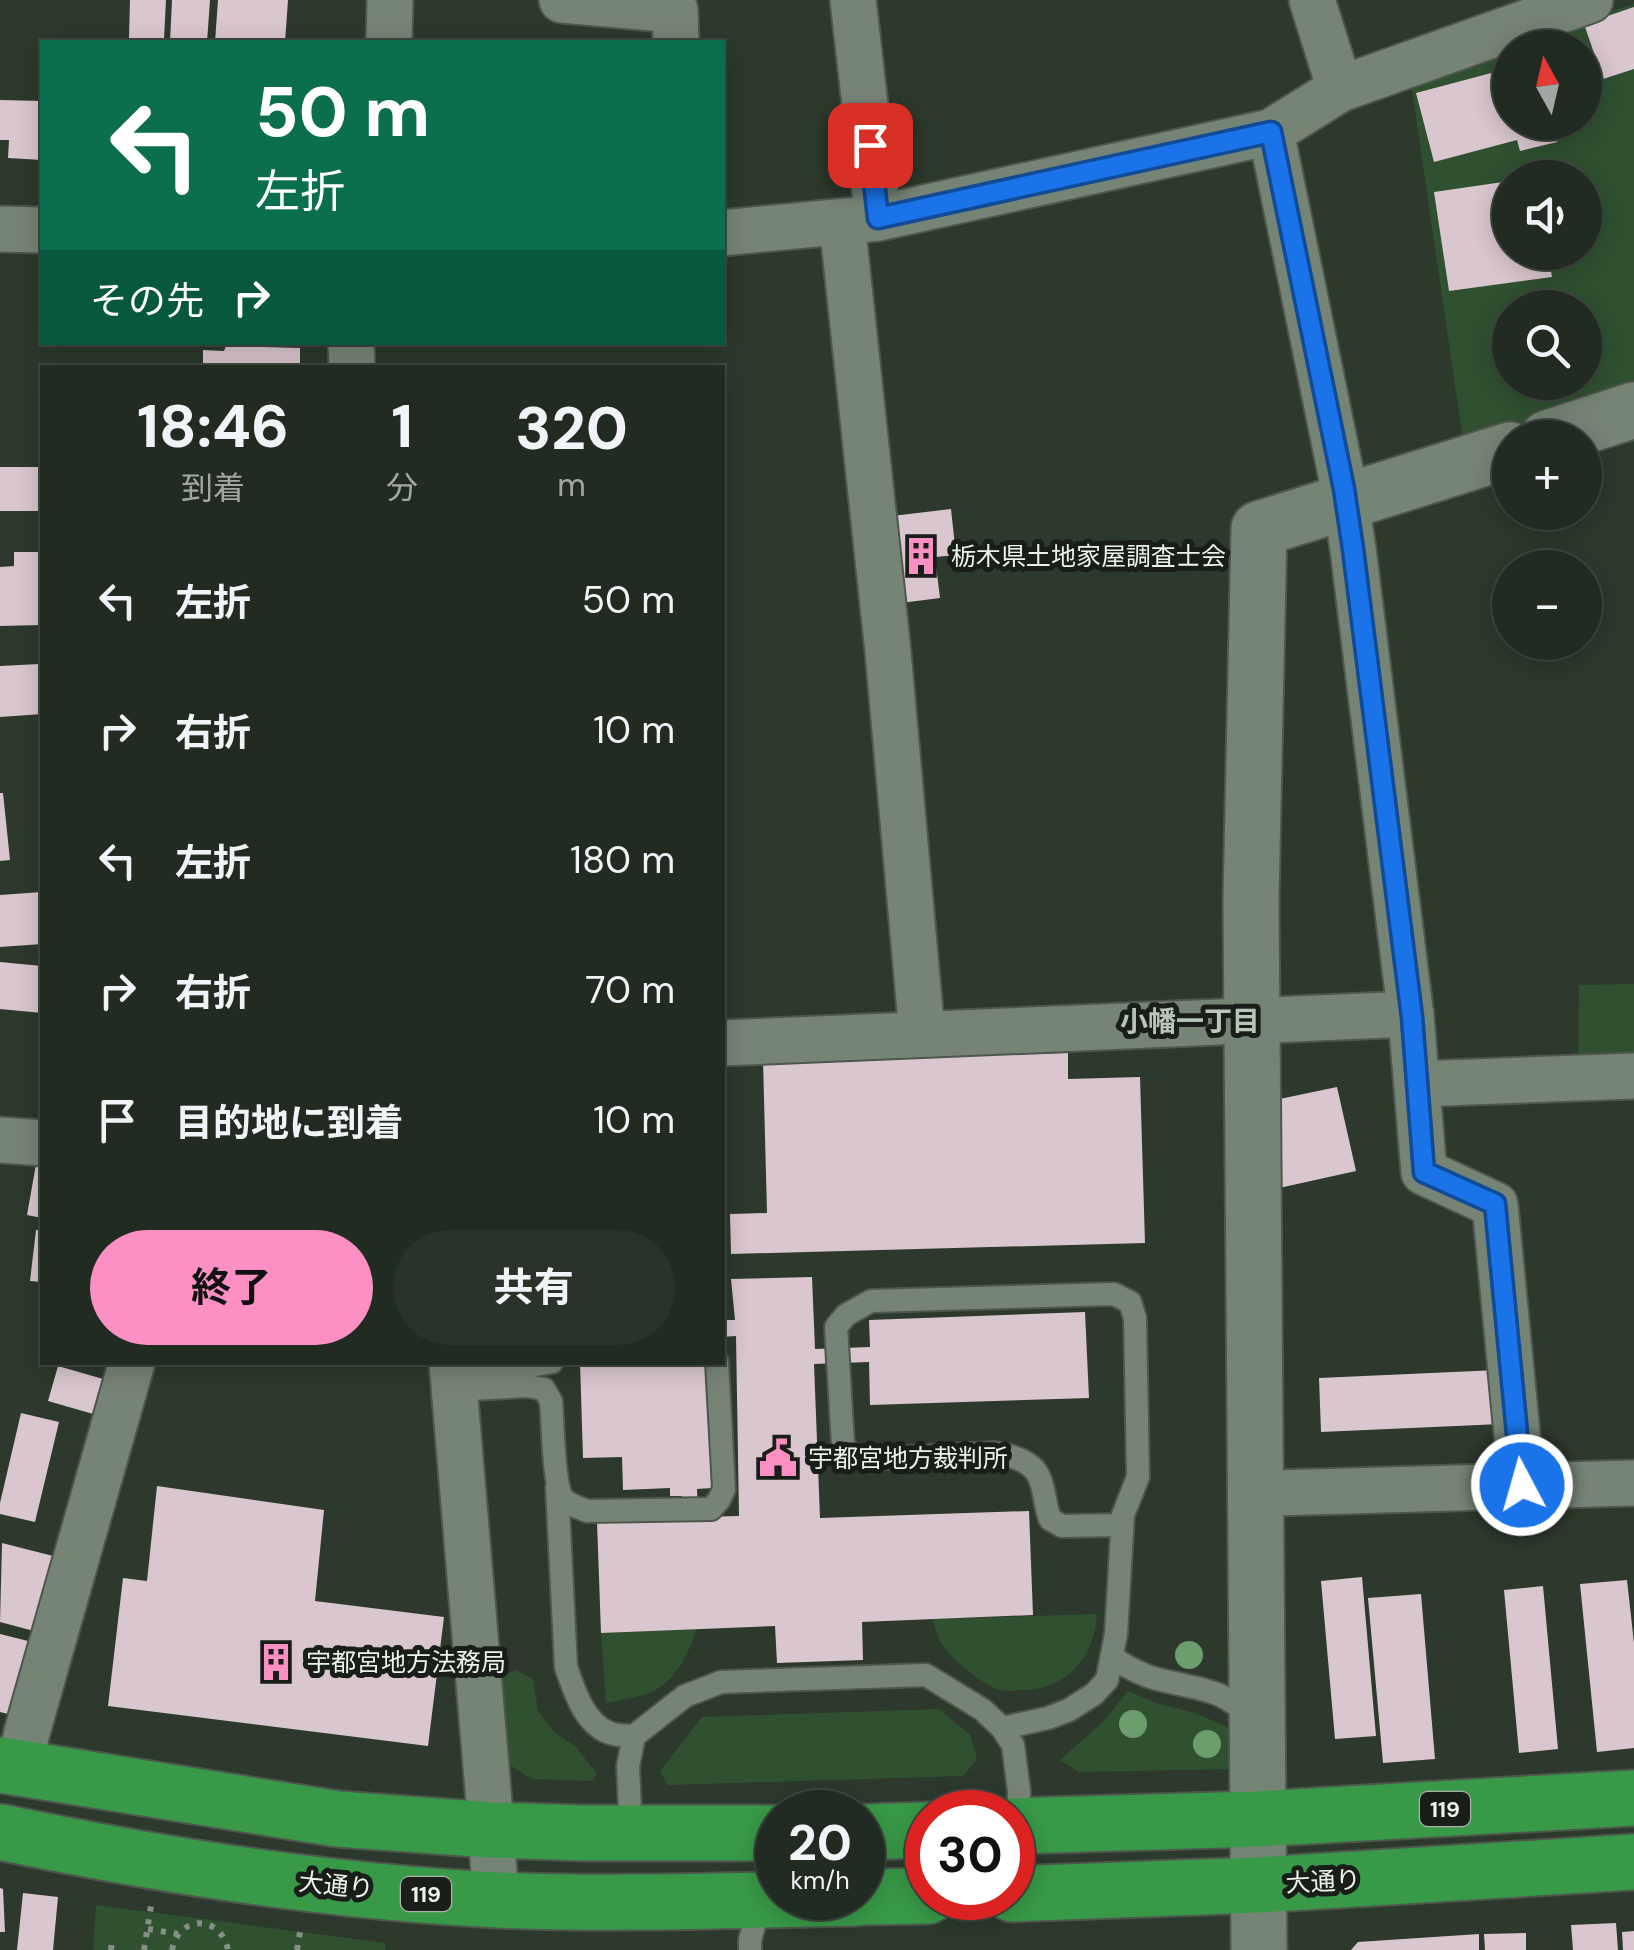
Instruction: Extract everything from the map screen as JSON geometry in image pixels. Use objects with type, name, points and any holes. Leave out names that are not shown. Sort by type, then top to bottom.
[{"type":"highway","points":[[10,1767],[338,1819],[491,1830],[755,1833]]},
{"type":"highway","name":"119","points":[[1035,1825],[1268,1819],[1634,1798]]},
{"type":"highway","name":"大通り","points":[[0,1832],[204,1868],[341,1887],[496,1900],[636,1904],[756,1925]]},
{"type":"highway","name":"大通り","points":[[1035,1893],[1258,1885],[1634,1862]]},
{"type":"street","points":[[389,40],[390,0]]},
{"type":"street","points":[[562,0],[675,10],[676,40]]},
{"type":"street","points":[[853,0],[860,220],[888,652],[922,1034]]},
{"type":"street","points":[[1312,0],[1340,89]]},
{"type":"street","points":[[725,233],[860,220],[1271,132],[1340,89],[1590,0]]},
{"type":"street","points":[[1271,132],[1344,489],[1411,1014],[1424,1172],[1495,1204],[1522,1485]]},
{"type":"street","points":[[0,229],[40,230]]},
{"type":"street","points":[[1602,420],[1634,410]]},
{"type":"street","points":[[1259,1950],[1258,1885],[1268,1819],[1251,899],[1259,529],[1492,456]]},
{"type":"street","points":[[725,1043],[1411,1014]]},
{"type":"street","points":[[1417,1084],[1634,1076]]},
{"type":"street","points":[[0,1140],[40,1144]]},
{"type":"street","points":[[10,1767],[27,1732],[131,1365]]},
{"type":"street","points":[[452,1374],[496,1900]]},
{"type":"street","points":[[1276,1492],[1634,1483]]},
{"type":"lane","points":[[1002,1728],[1069,1710],[1107,1680],[1118,1612],[1123,1515],[1138,1477],[1134,1318],[1130,1302],[1114,1294],[870,1300],[846,1315],[836,1327],[843,1444],[850,1454],[865,1459],[1010,1454],[1027,1462],[1040,1477],[1050,1519],[1062,1526],[1122,1525]]},
{"type":"lane","points":[[452,1374],[536,1365]]},
{"type":"lane","points":[[557,1484],[563,1499],[587,1511],[712,1509],[724,1489],[717,1365]]},
{"type":"lane","points":[[452,1374],[544,1389],[551,1401],[566,1667],[593,1722],[609,1733],[634,1736]]},
{"type":"lane","points":[[1113,1658],[1158,1680],[1197,1686],[1220,1695],[1252,1718],[1277,1755],[1268,1819]]},
{"type":"lane","points":[[631,1833],[628,1766],[634,1736],[685,1696],[721,1682],[926,1675],[983,1710],[1002,1728],[1013,1745],[1019,1790]]},
{"type":"path","points":[[144,1950],[152,1899]]},
{"type":"path","points":[[297,1950],[302,1920]]},
{"type":"path","points":[[172,1950],[185,1927],[203,1923],[225,1938],[228,1950]]},
{"type":"path","points":[[148,1929],[178,1934]]},
{"type":"path","points":[[111,1950],[112,1940]]},
{"type":"green space","points":[[1634,4],[1634,442],[1602,446],[1602,420],[1492,420],[1492,458],[1466,461],[1411,83],[1492,52],[1492,140],[1602,140],[1602,30],[1551,30]]},
{"type":"green space","points":[[1634,984],[1634,1065],[1578,1067],[1579,985]]},
{"type":"green space","points":[[1097,1614],[1085,1656],[1066,1676],[1040,1688],[1009,1691],[985,1683],[944,1648],[932,1619]]},
{"type":"green space","points":[[696,1629],[685,1658],[665,1683],[647,1694],[606,1703],[601,1633]]},
{"type":"green space","points":[[516,1670],[533,1679],[538,1711],[554,1732],[576,1747],[597,1774],[592,1781],[531,1779],[507,1763],[497,1678]]},
{"type":"green space","points":[[1128,1691],[1226,1726],[1248,1751],[1236,1769],[1079,1772],[1060,1760],[1103,1722]]},
{"type":"green space","points":[[939,1709],[970,1735],[977,1759],[963,1776],[668,1785],[660,1771],[702,1717]]},
{"type":"green space","points":[[96,1905],[385,1943],[385,1950],[93,1950]]},
{"type":"building","points":[[130,0],[166,0],[164,39],[129,38]]},
{"type":"building","points":[[172,0],[210,0],[207,40],[170,40]]},
{"type":"building","points":[[218,0],[288,0],[285,40],[215,40]]},
{"type":"building","points":[[1634,7],[1634,69],[1603,79],[1602,30],[1586,30],[1584,24]]},
{"type":"building","points":[[1492,73],[1492,140],[1517,140],[1434,162],[1416,93]]},
{"type":"building","points":[[0,100],[40,101],[40,160],[8,158],[9,140],[0,140]]},
{"type":"building","points":[[1517,140],[1556,140],[1557,142],[1520,151]]},
{"type":"building","points":[[1492,184],[1492,270],[1551,270],[1552,277],[1449,291],[1434,192]]},
{"type":"building","points":[[226,346],[300,348],[300,365],[203,365],[203,350],[224,351]]},
{"type":"building","points":[[0,467],[40,467],[40,511],[0,511]]},
{"type":"building","name":"栃木県土地家屋調査士会","points":[[951,509],[956,555],[935,557],[940,598],[901,603],[892,516]]},
{"type":"building","points":[[14,552],[40,552],[40,625],[0,626],[0,567],[14,566]]},
{"type":"building","points":[[39,664],[40,714],[0,717],[0,666]]},
{"type":"building","points":[[0,793],[10,860],[0,861]]},
{"type":"building","points":[[40,892],[40,944],[0,947],[0,895]]},
{"type":"building","points":[[0,962],[40,966],[40,1013],[0,1009]]},
{"type":"building","points":[[1068,1053],[1068,1079],[1140,1077],[1145,1243],[731,1254],[730,1214],[767,1213],[763,1060]]},
{"type":"building","points":[[1337,1087],[1356,1171],[1270,1190],[1251,1105]]},
{"type":"building","points":[[38,1153],[40,1218],[27,1215]]},
{"type":"building","points":[[36,1230],[40,1230],[40,1282],[30,1281]]},
{"type":"building","name":"宇都宮地方裁判所","points":[[812,1277],[815,1349],[870,1347],[869,1320],[1085,1312],[1089,1398],[870,1405],[869,1362],[814,1364],[820,1518],[1029,1511],[1033,1615],[862,1622],[863,1660],[777,1663],[775,1626],[601,1633],[597,1522],[683,1517],[682,1496],[670,1496],[670,1488],[623,1490],[622,1457],[583,1458],[580,1365],[709,1365],[712,1488],[697,1489],[698,1517],[739,1516],[736,1336],[725,1337],[725,1320],[735,1320],[731,1279]]},
{"type":"building","points":[[58,1366],[110,1381],[100,1416],[48,1401]]},
{"type":"building","points":[[1498,1370],[1501,1424],[1321,1432],[1319,1378]]},
{"type":"building","points":[[21,1413],[59,1422],[35,1522],[0,1514]]},
{"type":"building","name":"宇都宮地方法務局","points":[[157,1486],[324,1510],[315,1601],[444,1617],[428,1746],[108,1706],[123,1578],[147,1581]]},
{"type":"building","points":[[2,1543],[53,1556],[34,1631],[0,1622]]},
{"type":"building","points":[[1362,1577],[1376,1736],[1335,1739],[1321,1581]]},
{"type":"building","points":[[1627,1580],[1634,1643],[1634,1748],[1597,1752],[1580,1584]]},
{"type":"building","points":[[1543,1586],[1558,1749],[1519,1753],[1504,1590]]},
{"type":"building","points":[[1421,1594],[1435,1759],[1383,1763],[1368,1598]]},
{"type":"building","points":[[0,1634],[32,1642],[12,1715],[0,1712]]},
{"type":"building","points":[[0,1888],[3,1889],[5,1932],[0,1932]]},
{"type":"building","points":[[23,1893],[58,1897],[53,1950],[17,1950]]},
{"type":"building","points":[[1616,1923],[1618,1950],[1573,1950],[1571,1925]]},
{"type":"building","points":[[1634,1931],[1634,1950],[1623,1950],[1622,1932]]},
{"type":"building","points":[[1526,1933],[1526,1950],[1485,1950],[1484,1934]]},
{"type":"building","points":[[1479,1934],[1479,1950],[1351,1950],[1358,1942]]},
{"type":"place","name":"栃木県土地家屋調査士会","points":[[921,556]]},
{"type":"place","name":"宇都宮地方裁判所","points":[[778,1458]]},
{"type":"place","name":"宇都宮地方法務局","points":[[276,1662]]},
{"type":"district","name":"小幡一丁目","points":[[1190,1021]]},
{"type":"route","points":[[870,145],[878,218],[1271,132],[1353,549],[1412,1017],[1424,1172],[1495,1204],[1522,1485]]}]
